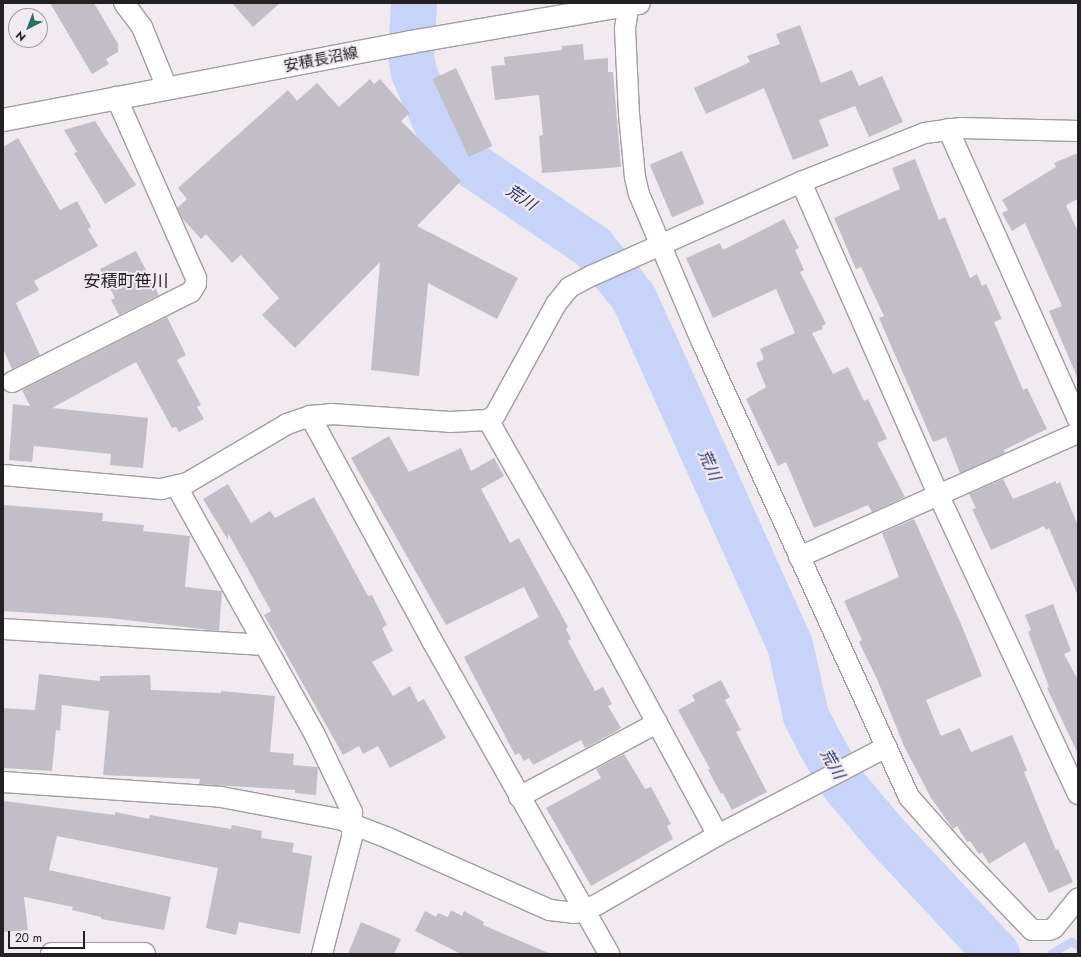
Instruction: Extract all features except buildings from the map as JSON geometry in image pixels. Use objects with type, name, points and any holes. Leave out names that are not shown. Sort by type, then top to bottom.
[{"type":"main road","name":"安積長沼線","points":[[3,120],[116,97],[419,40],[595,9],[632,4]]},
{"type":"main road","points":[[52,954],[144,954]]},
{"type":"street","points":[[124,3],[142,27],[167,88]]},
{"type":"street","points":[[632,4],[625,29],[635,177],[659,245],[799,557],[872,710],[886,748],[910,797],[962,857],[1032,930],[1048,930],[1054,928],[1078,898]]},
{"type":"street","points":[[12,382],[191,292],[196,284],[185,253],[116,97]]},
{"type":"street","points":[[3,475],[86,481],[138,488],[177,487],[287,424],[310,416],[331,414],[450,422],[488,420],[495,415],[556,304],[570,287],[659,245],[801,182],[925,133],[948,129],[1078,131]]},
{"type":"street","points":[[948,129],[1078,419]]},
{"type":"street","points":[[801,182],[939,496],[1078,794]]},
{"type":"street","points":[[310,416],[519,797],[609,954]]},
{"type":"street","points":[[488,420],[718,834]]},
{"type":"street","points":[[799,557],[1078,433]]},
{"type":"street","points":[[177,487],[263,645],[317,740],[347,800],[354,824],[322,954]]},
{"type":"street","points":[[3,629],[263,645]]},
{"type":"street","points":[[519,797],[657,723]]},
{"type":"street","points":[[3,782],[222,798],[302,811],[354,824],[550,910],[574,913],[584,910],[718,834],[886,748]]},
{"type":"waterway","name":"荒川","points":[[414,3],[411,56],[414,73],[444,141],[469,163],[593,247],[634,298],[790,645],[806,716],[822,747],[844,785],[886,835],[997,954]]},
{"type":"waterway","points":[[1051,954],[1072,942],[1078,946]]},
{"type":"district","name":"安積町笹川","points":[[126,282]]}]
